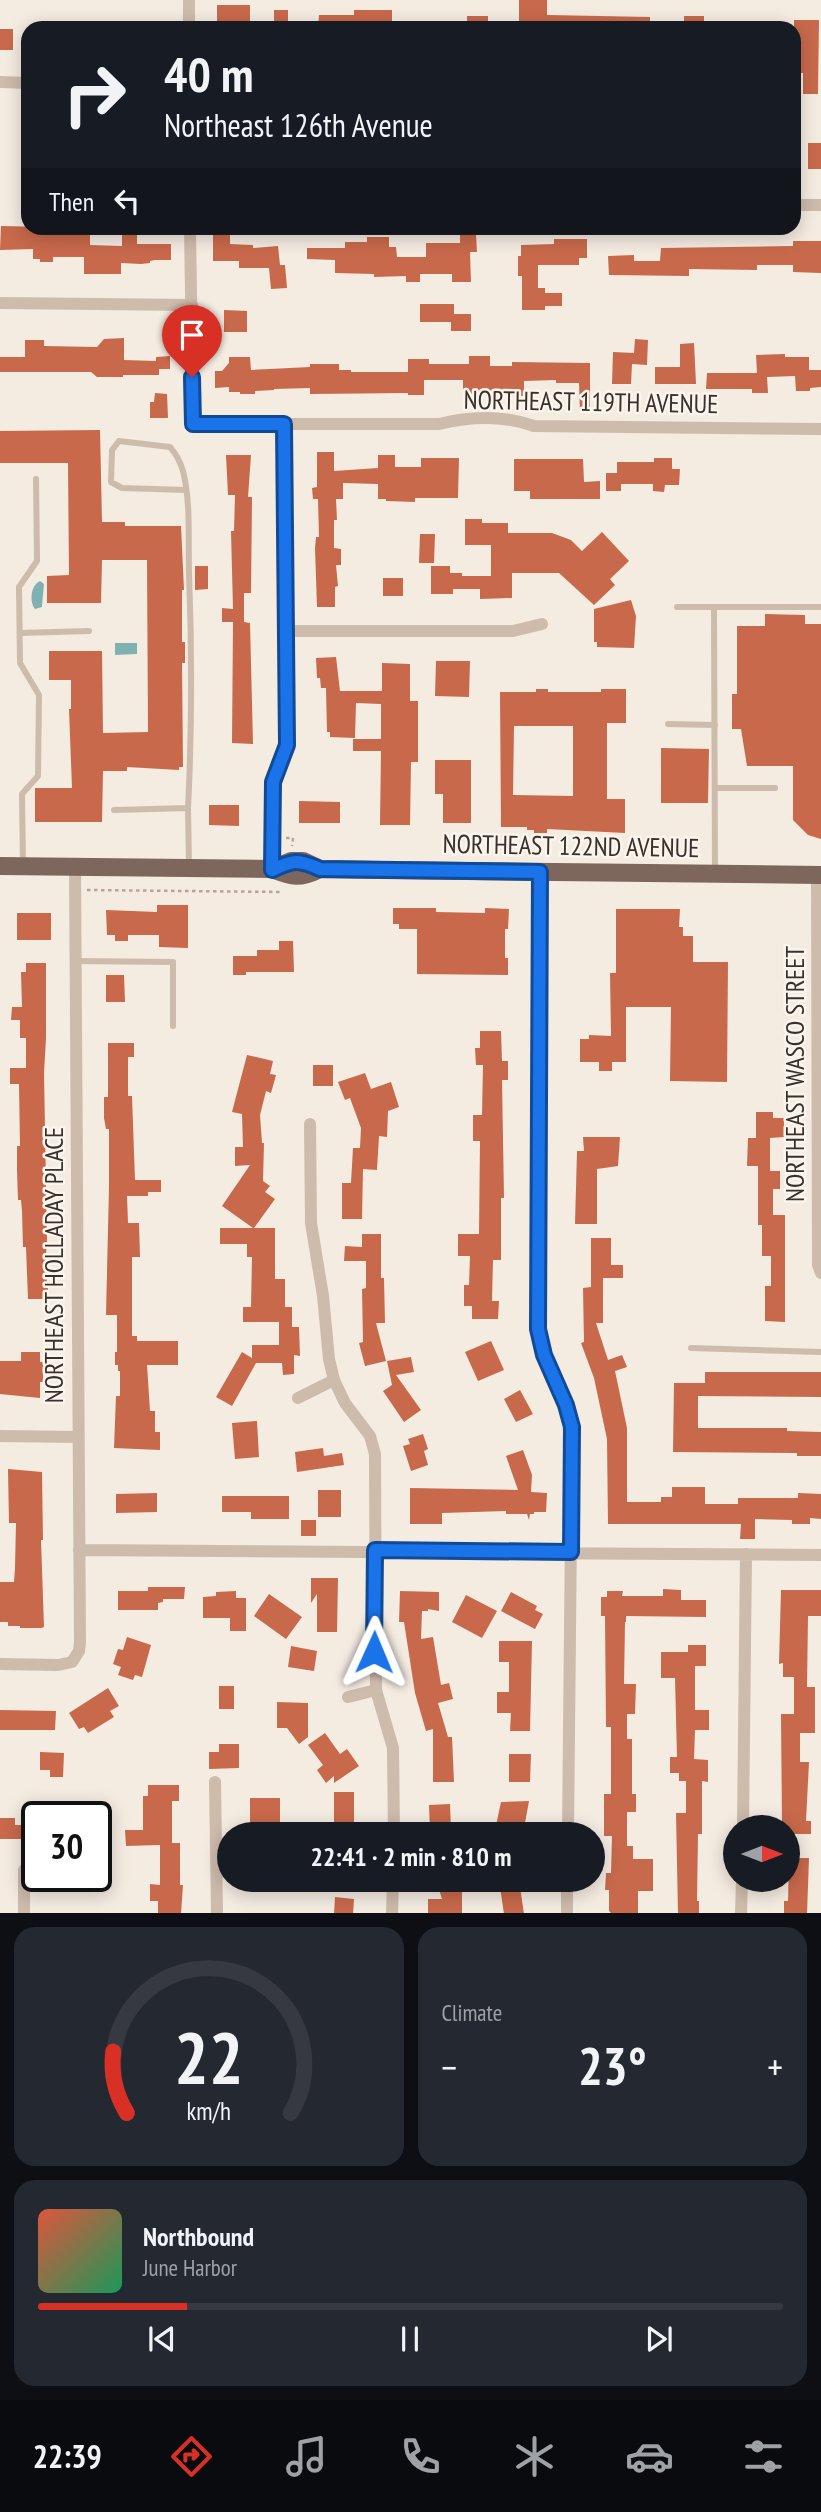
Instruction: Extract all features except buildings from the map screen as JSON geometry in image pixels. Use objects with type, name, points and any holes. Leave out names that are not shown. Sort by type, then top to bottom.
[{"type":"main road","name":"NORTHEAST 122ND AVENUE","points":[[0,866],[272,870],[291,861],[303,861],[320,869],[819,875]]},
{"type":"street","points":[[189,0],[189,21]]},
{"type":"street","points":[[0,82],[21,83]]},
{"type":"street","points":[[801,205],[821,205]]},
{"type":"street","points":[[0,303],[192,305],[191,235]]},
{"type":"street","name":"NORTHEAST 119TH AVENUE","points":[[192,305],[193,424],[439,424],[462,418],[513,418],[534,426],[821,429]]},
{"type":"street","points":[[272,870],[273,782],[287,745],[284,424]]},
{"type":"street","points":[[285,631],[513,631],[542,624]]},
{"type":"street","name":"NORTHEAST HOLLADAY PLACE","points":[[0,1664],[58,1665],[72,1662],[79,1651],[80,1643],[75,867]]},
{"type":"street","points":[[540,872],[538,1329],[544,1355],[566,1405],[572,1427],[568,1822]]},
{"type":"street","name":"NORTHEAST WASCO STREET","points":[[819,875],[818,1265],[821,1273]]},
{"type":"street","points":[[310,1124],[311,1223],[323,1296],[329,1359],[334,1380],[345,1403],[369,1436],[375,1454],[376,1690],[393,1748],[394,1822]]},
{"type":"street","points":[[298,1398],[334,1380]]},
{"type":"street","points":[[0,1436],[77,1437]]},
{"type":"street","points":[[79,1550],[821,1555]]},
{"type":"street","points":[[743,1815],[746,1554]]},
{"type":"street","points":[[348,1697],[376,1690]]},
{"type":"street","points":[[215,1782],[217,1913]]},
{"type":"street","points":[[24,1892],[24,1913]]},
{"type":"street","points":[[392,1913],[393,1892]]},
{"type":"street","points":[[567,1892],[567,1913]]},
{"type":"street","points":[[741,1913],[742,1892]]},
{"type":"lane","points":[[186,490],[122,488],[111,482],[112,450],[119,442],[170,447],[178,457],[186,490],[191,627],[189,868]]},
{"type":"lane","points":[[23,866],[22,794],[38,776],[39,695],[20,663],[19,587],[37,561],[36,480]]},
{"type":"lane","points":[[677,607],[821,607]]},
{"type":"lane","points":[[714,607],[715,874]]},
{"type":"lane","points":[[20,633],[89,631]]},
{"type":"lane","points":[[668,724],[715,725]]},
{"type":"lane","points":[[715,788],[775,788]]},
{"type":"lane","points":[[114,810],[188,808]]},
{"type":"lane","points":[[75,961],[173,962],[173,1026]]},
{"type":"lane","points":[[691,1349],[821,1352]]},
{"type":"path","points":[[284,838],[293,838],[292,846]]},
{"type":"path","points":[[75,890],[283,892]]},
{"type":"water","points":[[40,581],[44,584],[42,607],[35,609],[32,594]]},
{"type":"water","points":[[115,643],[137,643],[137,654],[115,655]]},
{"type":"route","points":[[192,377],[193,424],[284,424],[287,745],[273,782],[272,870],[291,861],[303,861],[320,869],[540,872],[538,1329],[544,1355],[566,1405],[572,1427],[571,1552],[375,1550],[374,1652]]}]
